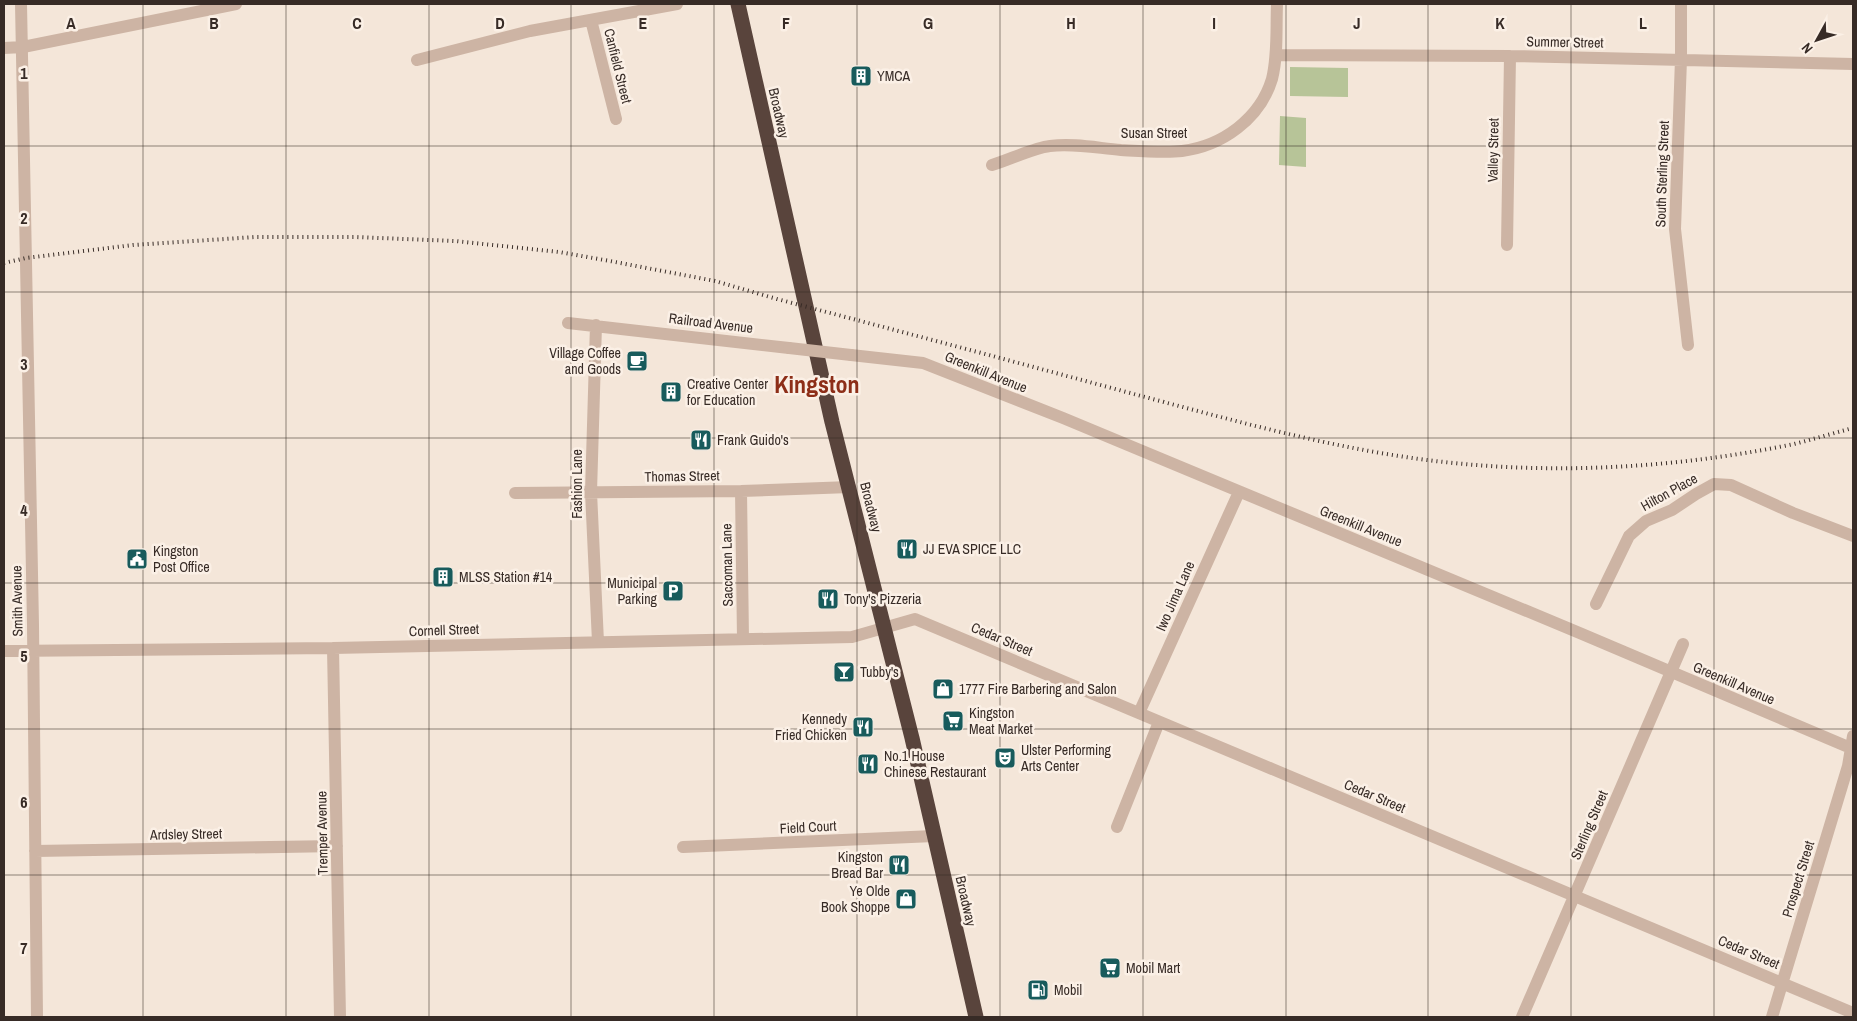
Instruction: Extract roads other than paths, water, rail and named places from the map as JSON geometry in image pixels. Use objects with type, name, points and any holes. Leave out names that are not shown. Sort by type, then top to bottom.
[{"type":"highway","name":"Broadway","points":[[738,4],[830,412],[884,628],[976,1017]]},
{"type":"street","name":"Smith Avenue","points":[[21,4],[33,651],[37,1017]]},
{"type":"street","points":[[4,48],[23,47],[222,5],[236,4]]},
{"type":"street","points":[[417,60],[530,31],[676,4]]},
{"type":"street","name":"Susan Street","points":[[992,165],[1048,146],[1085,145],[1122,150],[1182,151],[1211,144],[1239,129],[1258,108],[1272,80],[1276,55],[1277,4]]},
{"type":"street","name":"South Sterling Street","points":[[1681,4],[1675,229],[1688,345]]},
{"type":"street","name":"Canfield Street","points":[[592,20],[616,119]]},
{"type":"street","name":"Summer Street","points":[[1276,55],[1510,56],[1853,64]]},
{"type":"street","name":"Valley Street","points":[[1507,245],[1510,56]]},
{"type":"street","name":"Railroad Avenue","points":[[568,323],[850,355]]},
{"type":"street","name":"Fashion Lane","points":[[596,325],[591,492],[598,642]]},
{"type":"street","name":"Greenkill Avenue","points":[[850,355],[923,363],[1063,418],[1670,672],[1852,744]]},
{"type":"street","name":"Hilton Place","points":[[1596,604],[1629,536],[1646,521],[1672,510],[1714,484],[1731,485],[1793,513],[1853,536]]},
{"type":"street","name":"Thomas Street","points":[[515,493],[850,488]]},
{"type":"street","name":"Saccoman Lane","points":[[741,491],[744,639]]},
{"type":"street","name":"Iwo Jima Lane","points":[[1139,713],[1239,492]]},
{"type":"street","name":"Cedar Street","points":[[884,628],[915,619],[1853,1013]]},
{"type":"street","name":"Cornell Street","points":[[4,651],[334,648],[852,637],[884,628]]},
{"type":"street","name":"Sterling Street","points":[[1522,1017],[1576,896],[1682,644]]},
{"type":"street","name":"Tremper Avenue","points":[[334,648],[340,1017]]},
{"type":"street","points":[[1117,827],[1159,722]]},
{"type":"street","name":"Prospect Street","points":[[1772,1017],[1848,766],[1852,744]]},
{"type":"street","name":"Field Court","points":[[683,847],[934,836]]},
{"type":"street","name":"Ardsley Street","points":[[35,851],[337,846]]},
{"type":"railway","points":[[4,263],[26,258],[133,245],[255,237],[355,237],[455,241],[559,252],[715,281],[1296,436],[1379,453],[1464,464],[1505,467],[1589,468],[1672,463],[1754,452],[1794,444],[1853,428]]},
{"type":"place","name":"YMCA","points":[[861,76]]},
{"type":"place","name":"Village Coffee and Goods","points":[[637,361]]},
{"type":"place","name":"Creative Center for Education","points":[[671,392]]},
{"type":"place","name":"Frank Guido's","points":[[701,440]]},
{"type":"place","name":"JJ EVA SPICE LLC","points":[[907,549]]},
{"type":"place","name":"Kingston Post Office","points":[[137,559]]},
{"type":"place","name":"MLSS Station #14","points":[[443,577]]},
{"type":"place","name":"Municipal Parking","points":[[673,591]]},
{"type":"place","name":"Tony's Pizzeria","points":[[828,599]]},
{"type":"place","name":"Tubby's","points":[[844,672]]},
{"type":"place","name":"1777 Fire Barbering and Salon","points":[[943,689]]},
{"type":"place","name":"Kingston Meat Market","points":[[953,721]]},
{"type":"place","name":"Kennedy Fried Chicken","points":[[863,727]]},
{"type":"place","name":"Ulster Performing Arts Center","points":[[1005,758]]},
{"type":"place","name":"No.1 House Chinese Restaurant","points":[[868,764]]},
{"type":"place","name":"Kingston Bread Bar","points":[[899,865]]},
{"type":"place","name":"Ye Olde Book Shoppe","points":[[906,899]]},
{"type":"place","name":"Mobil Mart","points":[[1110,968]]},
{"type":"place","name":"Mobil","points":[[1038,990]]},
{"type":"district","name":"Kingston","points":[[817,385]]}]
